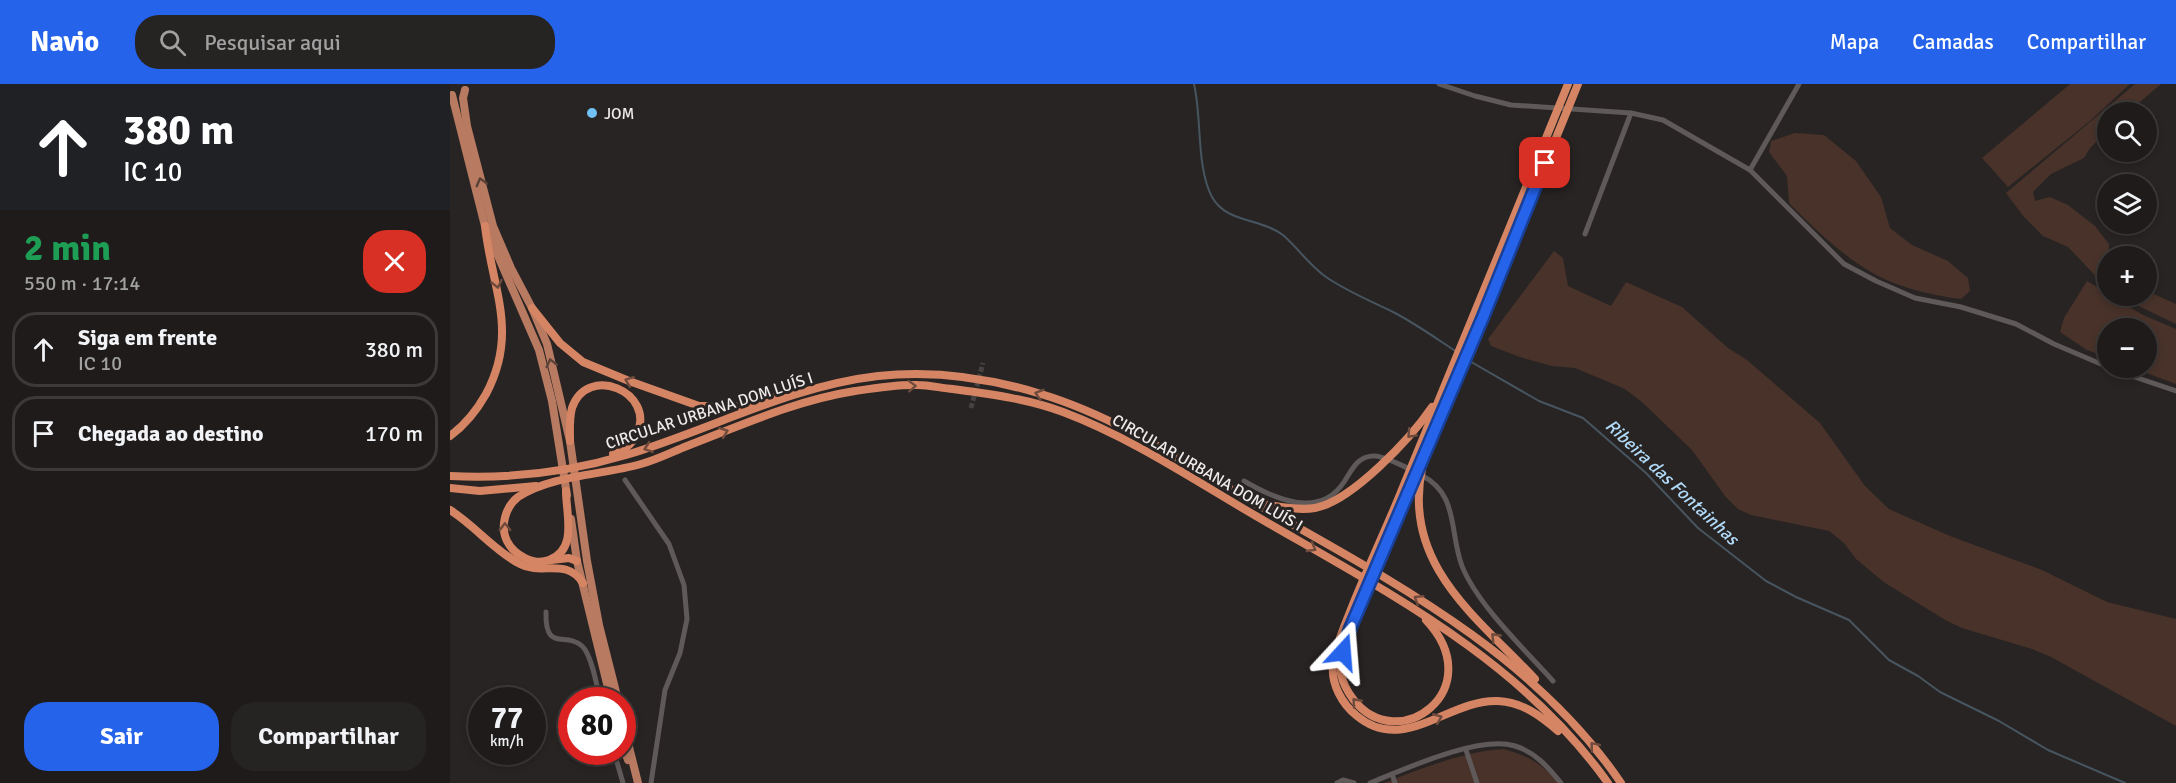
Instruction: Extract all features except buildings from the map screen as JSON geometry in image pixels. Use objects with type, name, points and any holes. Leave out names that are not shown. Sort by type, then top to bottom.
[{"type":"highway","points":[[1410,606],[1442,639],[1449,659],[1449,676],[1439,697],[1422,714],[1407,721],[1385,720],[1371,715],[1358,705],[1347,690],[1341,673],[1343,652],[1445,386],[1568,84]]},
{"type":"highway","points":[[1578,84],[1427,450],[1353,605],[1332,666],[1334,684],[1344,702],[1357,717],[1375,727],[1391,730],[1411,728],[1476,702],[1499,701],[1521,706],[1536,713],[1590,759]]},
{"type":"highway","points":[[450,436],[478,407],[491,384],[500,356],[502,310],[485,226]]},
{"type":"highway","points":[[532,308],[560,343],[583,362],[699,406],[739,406],[776,395],[848,381]]},
{"type":"highway","name":"CIRCULAR URBANA DOM LUÍS I","points":[[578,466],[627,455],[763,405],[848,381],[912,374],[957,377],[1010,385],[1043,395],[1105,420],[1255,503],[1381,576],[1473,635],[1564,711],[1621,783]]},
{"type":"highway","name":"CIRCULAR URBANA DOM LUÍS I","points":[[548,485],[641,464],[786,408],[853,391],[916,384],[996,395],[1061,411],[1143,450],[1410,606],[1469,645],[1507,675],[1553,719],[1590,759],[1608,783]]},
{"type":"highway","points":[[450,476],[510,476],[550,471],[578,466],[616,453],[630,444],[639,429],[640,421],[634,401],[616,387],[604,385],[590,388],[579,396],[573,406],[570,441]]},
{"type":"highway","points":[[1255,503],[1292,508],[1313,508],[1344,496],[1365,479],[1420,423],[1445,386]]},
{"type":"highway","points":[[1427,450],[1420,486],[1422,523],[1429,550],[1446,584],[1462,604],[1564,711]]},
{"type":"highway","points":[[450,488],[480,491],[548,485]]},
{"type":"highway","points":[[548,485],[524,494],[512,503],[503,527],[508,543],[518,554],[537,561],[569,558],[577,561]]},
{"type":"highway","points":[[550,560],[563,550],[568,539],[566,491]]},
{"type":"highway","points":[[450,510],[520,564],[536,569],[564,567],[577,561]]},
{"type":"highway","points":[[564,567],[579,577],[583,583]]},
{"type":"main road","points":[[467,87],[451,95],[485,226],[539,350],[552,401],[577,561],[607,687]]},
{"type":"main road","points":[[467,87],[463,98],[467,126],[493,226],[547,344],[570,441],[596,610],[615,687]]},
{"type":"main road","points":[[577,561],[586,547]]},
{"type":"main road","points":[[577,561],[585,568],[596,610]]},
{"type":"main road","points":[[630,765],[637,783]]},
{"type":"main road","points":[[633,765],[637,783]]},
{"type":"street","points":[[1439,84],[1511,105],[1631,113],[1663,120],[1750,170],[1845,264],[1915,298],[1961,307],[2016,324],[2054,344],[2097,362]]},
{"type":"street","points":[[1750,170],[1799,84]]},
{"type":"street","points":[[1585,234],[1631,113]]},
{"type":"street","points":[[2139,378],[2176,391]]},
{"type":"street","points":[[1244,481],[1286,502],[1309,503],[1328,497],[1343,484],[1360,459],[1374,456],[1434,481],[1444,494],[1463,568],[1477,592],[1504,627],[1553,681]]},
{"type":"street","points":[[625,480],[669,544],[684,585],[687,619],[680,653],[665,690],[651,783]]},
{"type":"street","points":[[546,612],[545,628],[553,637],[581,644],[587,653],[596,687]]},
{"type":"street","points":[[1370,783],[1466,750],[1497,743],[1516,746],[1541,760],[1561,783]]},
{"type":"street","points":[[1466,750],[1477,783]]},
{"type":"street","points":[[618,765],[623,783]]},
{"type":"street","points":[[1392,774],[1395,783]]},
{"type":"street","points":[[1337,783],[1343,780],[1354,783]]},
{"type":"shaded area","points":[[2070,84],[2130,84],[2111,102],[2097,102],[2097,115],[2008,187],[1982,158]]},
{"type":"shaded area","points":[[2135,84],[2161,84],[2140,102],[2114,102]]},
{"type":"shaded area","points":[[2097,116],[2097,141],[2084,158],[2051,174],[2033,192],[2035,201],[2050,197],[2068,205],[2095,226],[2097,234],[2101,234],[2109,244],[2109,246],[2097,246],[2097,277],[2068,247],[2043,236],[2024,217],[2006,193]]},
{"type":"shaded area","points":[[1795,133],[1824,135],[1856,161],[1881,197],[1890,228],[1912,245],[1948,261],[1968,278],[1970,291],[1961,299],[1921,292],[1895,283],[1860,265],[1823,236],[1789,203],[1787,176],[1769,152],[1771,141]]},
{"type":"shaded area","points":[[1554,251],[1563,258],[1568,286],[1611,306],[1626,282],[1682,307],[1820,423],[1865,486],[1889,509],[1950,536],[2042,570],[2107,602],[2176,619],[2176,726],[2051,657],[1947,621],[1885,583],[1856,559],[1844,543],[1829,531],[1751,515],[1738,509],[1725,496],[1692,450],[1625,389],[1575,368],[1552,366],[1491,346],[1488,339]]},
{"type":"shaded area","points":[[2087,281],[2097,287],[2097,306],[2128,306],[2150,318],[2097,318],[2097,354],[2087,350],[2060,332],[2064,318]]},
{"type":"shaded area","points":[[2157,295],[2176,304],[2176,324],[2139,306],[2157,306]]},
{"type":"shaded area","points":[[2157,321],[2176,329],[2176,384],[2157,377]]},
{"type":"shaded area","points":[[1503,749],[1534,761],[1559,783],[1384,783],[1458,757]]},
{"type":"waterway","name":"Ribeira das Fontainhas","points":[[1194,84],[1201,157],[1207,185],[1218,205],[1226,212],[1283,235],[1326,277],[1403,317],[1457,352]]},
{"type":"waterway","name":"Ribeira das Fontainhas","points":[[1466,359],[1539,401],[1583,418],[1646,473],[1698,528],[1766,581],[1849,620],[1889,660],[1918,676],[1940,692],[1999,721],[2048,750],[2125,783]]},
{"type":"tunnel","points":[[971,408],[983,363]]},
{"type":"place","name":"JOM","points":[[592,113]]},
{"type":"route","points":[[1343,652],[1350,629],[1483,317],[1545,163]]}]
